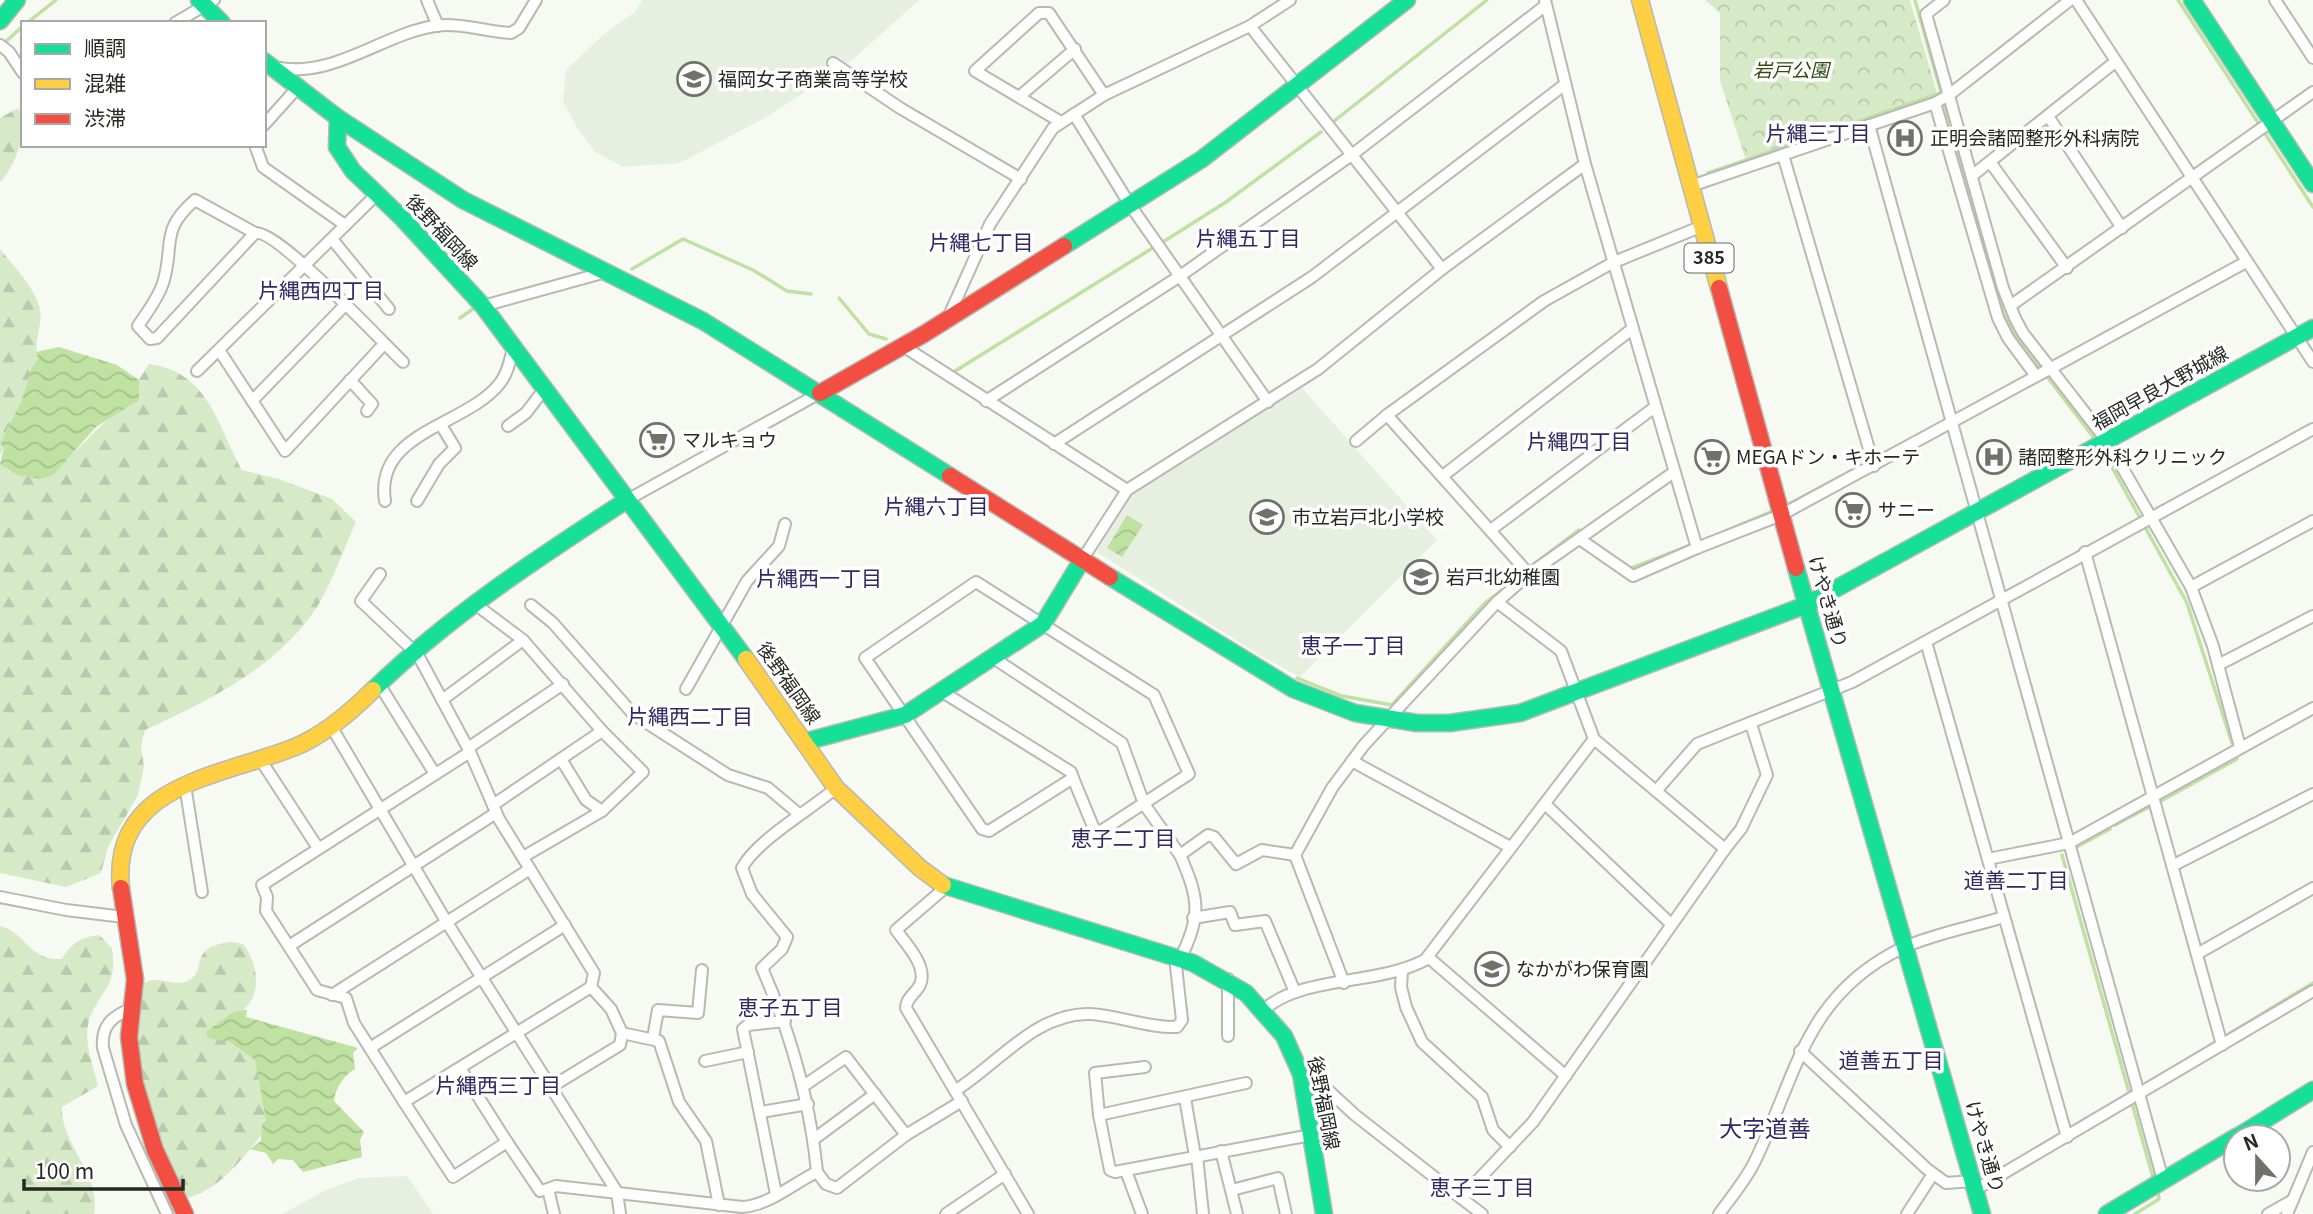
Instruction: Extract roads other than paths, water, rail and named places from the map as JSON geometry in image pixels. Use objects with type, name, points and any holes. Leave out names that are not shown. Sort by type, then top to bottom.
[{"type":"main road","points":[[0,21],[17,0]]},
{"type":"main road","points":[[820,393],[947,320],[1202,159],[1407,0]]},
{"type":"main road","name":"けやき通り","points":[[1640,0],[1700,227],[1806,605],[1982,1214]]},
{"type":"main road","points":[[2192,0],[2313,184]]},
{"type":"main road","points":[[205,2],[220,21]]},
{"type":"main road","points":[[267,63],[338,118]]},
{"type":"main road","name":"後野福岡線","points":[[338,118],[337,147],[353,171],[483,306],[722,624],[836,788],[920,868],[946,887],[1177,958],[1228,979],[1266,1008],[1294,1053],[1301,1074],[1324,1214]]},
{"type":"main road","name":"福岡早良大野城線","points":[[338,118],[463,200],[703,321],[1294,692],[1356,715],[1423,724],[1480,721],[1520,713],[1806,605],[2313,328]]},
{"type":"main road","points":[[185,1214],[137,1102],[131,1074],[131,1009],[135,980],[119,882],[129,835],[152,803],[185,785],[297,746],[331,726],[415,649],[505,580],[627,500]]},
{"type":"main road","points":[[804,742],[905,715],[1043,624],[1082,560]]},
{"type":"main road","points":[[2261,1123],[2312,1094]]},
{"type":"main road","points":[[2107,1214],[2222,1145]]},
{"type":"street","points":[[427,0],[438,26]]},
{"type":"street","points":[[267,63],[293,71],[346,59],[438,26],[511,33],[519,28],[536,0]]},
{"type":"street","points":[[947,320],[990,224],[1047,137],[1061,121],[1104,94],[1250,26],[1290,0]]},
{"type":"street","points":[[1944,0],[1926,14],[2010,306],[2023,333],[2107,441],[2191,587],[2218,665],[2240,747]]},
{"type":"street","points":[[1691,186],[1935,103],[1949,95],[2070,0]]},
{"type":"street","points":[[2076,0],[2313,362]]},
{"type":"street","points":[[2275,0],[2313,58]]},
{"type":"street","points":[[178,21],[205,2]]},
{"type":"street","points":[[986,401],[1180,276],[1353,155],[1545,3],[1585,164],[1697,548]]},
{"type":"street","points":[[1061,121],[975,71],[1045,11],[1075,49],[1104,94]]},
{"type":"street","points":[[1250,26],[1442,269]]},
{"type":"street","points":[[0,45],[19,60]]},
{"type":"street","points":[[1020,96],[1075,49]]},
{"type":"street","points":[[1973,175],[2115,62]]},
{"type":"street","points":[[832,63],[900,108],[1021,179]]},
{"type":"street","points":[[1054,444],[1312,277],[1564,85]]},
{"type":"street","points":[[266,123],[298,87]]},
{"type":"street","points":[[2010,306],[2313,92]]},
{"type":"street","points":[[1935,103],[1998,318],[2008,338],[2036,376]]},
{"type":"street","points":[[1074,114],[1130,205],[1268,402]]},
{"type":"street","points":[[2048,117],[2122,228]]},
{"type":"street","points":[[1869,125],[2163,1180]]},
{"type":"street","points":[[256,147],[263,167],[345,225]]},
{"type":"street","points":[[1783,155],[1874,466]]},
{"type":"street","points":[[1990,162],[2067,268]]},
{"type":"street","points":[[1082,560],[1127,490],[1268,402],[1362,336],[1442,269],[1585,164]]},
{"type":"street","points":[[197,372],[377,194]]},
{"type":"street","points":[[256,233],[157,338],[150,339],[138,326],[159,296],[176,216],[195,200],[256,233],[266,234],[307,266],[403,362]]},
{"type":"street","points":[[1356,441],[1387,415],[1544,301],[1614,262],[1700,227]]},
{"type":"street","points":[[332,239],[389,309]]},
{"type":"street","points":[[1581,540],[1633,576],[1781,515],[1953,424],[2246,262]]},
{"type":"street","points":[[483,306],[606,272]]},
{"type":"street","points":[[252,401],[345,306]]},
{"type":"street","points":[[1444,475],[1632,329]]},
{"type":"street","points":[[219,350],[285,451],[384,344]]},
{"type":"street","points":[[903,346],[1127,490]]},
{"type":"street","points":[[385,501],[387,476],[399,450],[441,425],[499,384],[509,365],[513,348]]},
{"type":"street","points":[[350,380],[373,404]]},
{"type":"street","points":[[508,426],[520,420],[545,388]]},
{"type":"street","points":[[627,500],[820,393]]},
{"type":"street","points":[[1492,529],[1655,407]]},
{"type":"street","points":[[1387,415],[1444,475],[1529,574]]},
{"type":"street","points":[[417,501],[439,464],[455,447],[441,425]]},
{"type":"street","points":[[1656,790],[1697,744],[1852,682],[2313,429]]},
{"type":"street","points":[[1295,855],[1332,788],[1352,761],[1386,720],[1497,602],[1529,574],[1581,540],[1674,472]]},
{"type":"street","points":[[2191,587],[2313,521]]},
{"type":"street","points":[[686,689],[755,569],[779,546],[785,524]]},
{"type":"street","points":[[2085,552],[2222,1045]]},
{"type":"street","points":[[380,574],[361,601],[415,649],[469,750],[495,809],[594,973],[591,987],[404,1102]]},
{"type":"street","points":[[941,691],[1071,772],[1097,831],[1189,774],[1154,695],[976,582],[864,657],[982,829],[989,831],[1073,778]]},
{"type":"street","points":[[1497,602],[1561,651],[1594,739],[1726,849]]},
{"type":"street","points":[[475,604],[523,640],[563,684],[578,707],[643,772],[601,811],[523,857]]},
{"type":"street","points":[[531,605],[553,622],[634,714],[728,775],[768,788],[799,814]]},
{"type":"street","points":[[2218,665],[2313,616]]},
{"type":"street","points":[[442,700],[523,640]]},
{"type":"street","points":[[1926,642],[2067,1137]]},
{"type":"street","points":[[956,1090],[1030,1033],[1071,1017],[1096,1015],[1177,1027],[1182,1020],[1177,958],[1191,936],[1197,895],[1180,855],[1144,804],[1122,743],[992,657]]},
{"type":"street","points":[[379,684],[435,774]]},
{"type":"street","points":[[507,1142],[453,1177],[354,1023],[346,998],[317,990],[267,911],[267,897],[262,885],[435,774],[563,684]]},
{"type":"street","points":[[1988,859],[2069,843],[2313,708]]},
{"type":"street","points":[[1461,1198],[1533,1122],[1741,829],[1766,775],[1751,724]]},
{"type":"street","points":[[331,726],[446,921],[617,1192],[620,1214]]},
{"type":"street","points":[[289,946],[414,866],[601,731]]},
{"type":"street","points":[[1266,1008],[1276,1000],[1296,992],[1402,971],[1428,957],[1594,739]]},
{"type":"street","points":[[260,759],[318,848]]},
{"type":"street","points":[[561,759],[586,800],[601,811]]},
{"type":"street","points":[[1352,761],[1510,847]]},
{"type":"street","points":[[185,785],[202,892]]},
{"type":"street","points":[[836,788],[799,814],[761,849],[752,852],[742,868],[752,894],[786,937],[782,949],[762,968],[785,1021],[805,1085],[817,1172],[826,1184],[837,1188],[906,1135],[962,1101]]},
{"type":"street","points":[[2174,865],[2313,794]]},
{"type":"street","points":[[1545,804],[1671,924]]},
{"type":"street","points":[[1180,855],[1208,835],[1214,837],[1236,864],[1262,850],[1295,855]]},
{"type":"street","points":[[1295,855],[1345,983]]},
{"type":"street","points":[[332,995],[530,869]]},
{"type":"street","points":[[946,887],[896,930],[915,956],[921,972],[919,986],[905,1004],[906,1008],[1028,1214]]},
{"type":"street","points":[[2197,954],[2313,888]]},
{"type":"street","points":[[0,897],[66,910],[124,917]]},
{"type":"street","points":[[1194,918],[1230,912],[1235,925],[1265,921],[1296,992]]},
{"type":"street","points":[[1719,1214],[1754,1162],[1810,1031],[1850,985],[1905,947],[2004,917]]},
{"type":"street","points":[[370,1048],[565,925]]},
{"type":"street","points":[[1428,957],[1566,1076]]},
{"type":"street","points":[[653,1038],[658,1010],[698,1013],[702,970]]},
{"type":"street","points":[[1402,971],[1401,987],[1406,1007],[1422,1042],[1482,1097],[1493,1130],[1510,1147]]},
{"type":"street","points":[[1228,979],[1228,1036]]},
{"type":"street","points":[[551,1087],[620,1045],[622,1033],[611,1009],[591,987]]},
{"type":"street","points":[[1800,1051],[1933,1174],[1946,1183],[1974,1186],[2067,1137],[2313,991]]},
{"type":"street","points":[[131,1009],[116,1015],[107,1025],[103,1048],[127,1125],[167,1214]]},
{"type":"street","points":[[776,1194],[743,1030],[748,1025],[785,1021]]},
{"type":"street","points":[[622,1033],[659,1041],[679,1102],[706,1141],[712,1208]]},
{"type":"street","points":[[705,1061],[748,1052]]},
{"type":"street","points":[[805,1085],[846,1057],[906,1135]]},
{"type":"street","points":[[1145,1067],[1095,1073],[1099,1115],[1110,1170],[1126,1171],[1311,1135]]},
{"type":"street","points":[[460,1068],[540,1191],[556,1186],[617,1192],[712,1208],[752,1206],[764,1204],[776,1194],[817,1172]]},
{"type":"street","points":[[1301,1074],[1319,1082],[1364,1122],[1482,1214]]},
{"type":"street","points":[[1099,1115],[1246,1083]]},
{"type":"street","points":[[814,1139],[875,1094]]},
{"type":"street","points":[[1185,1098],[1203,1214]]},
{"type":"street","points":[[761,1112],[808,1104]]},
{"type":"street","points":[[1221,1151],[1237,1214]]},
{"type":"street","points":[[2287,1214],[2313,1152]]},
{"type":"street","points":[[1126,1171],[1142,1214]]},
{"type":"street","points":[[946,1214],[1005,1174]]},
{"type":"street","points":[[1907,1214],[1933,1174]]},
{"type":"street","points":[[1232,1190],[1278,1178],[1286,1214]]},
{"type":"street","points":[[548,1189],[554,1214]]},
{"type":"street","points":[[2268,1214],[2293,1200]]},
{"type":"water","points":[[59,347],[117,365],[139,380],[139,400],[96,427],[53,475],[41,479],[17,475],[0,464],[4,448],[0,443],[21,402],[32,367],[38,359],[36,352]]},
{"type":"water","points":[[1127,515],[1143,525],[1122,557],[1107,548]]},
{"type":"water","points":[[247,1010],[246,1017],[358,1048],[353,1053],[355,1069],[341,1083],[334,1101],[364,1132],[360,1140],[362,1157],[303,1172],[293,1160],[278,1159],[273,1164],[266,1153],[250,1149],[261,1141],[262,1125],[266,1120],[255,1060],[230,1042],[208,1038],[206,1032],[233,1012]]},
{"type":"waterway","points":[[30,21],[56,0]]},
{"type":"waterway","points":[[1333,122],[1487,0]]},
{"type":"waterway","points":[[1915,0],[2003,312],[2013,332],[2097,442]]},
{"type":"waterway","points":[[2178,0],[2313,207]]},
{"type":"waterway","points":[[2,45],[21,28]]},
{"type":"waterway","points":[[1708,173],[1941,93]]},
{"type":"waterway","points":[[1163,242],[1226,202],[1321,132]]},
{"type":"waterway","points":[[632,269],[683,239],[753,270],[787,291],[811,294]]},
{"type":"waterway","points":[[952,373],[1151,249]]},
{"type":"waterway","points":[[839,298],[869,334],[886,339]]},
{"type":"waterway","points":[[460,318],[473,309]]},
{"type":"waterway","points":[[1785,506],[1892,449]]},
{"type":"waterway","points":[[2103,451],[2187,603],[2232,743]]},
{"type":"waterway","points":[[1704,540],[1775,510]]},
{"type":"waterway","points":[[1533,565],[1579,530],[1582,533]]},
{"type":"waterway","points":[[1629,569],[1694,544]]},
{"type":"waterway","points":[[1297,678],[1342,696],[1392,705],[1485,603],[1514,581]]},
{"type":"waterway","points":[[2161,801],[2237,759]]},
{"type":"waterway","points":[[2115,825],[2149,807]]},
{"type":"waterway","points":[[2073,849],[2110,829]]},
{"type":"waterway","points":[[2062,855],[2154,1181]]},
{"type":"waterway","points":[[2186,1060],[2313,983]]},
{"type":"waterway","points":[[2135,1214],[2159,1199],[2157,1188]]},
{"type":"place","name":"福岡女子商業高等学校","points":[[694,79]]},
{"type":"place","name":"正明会諸岡整形外科病院","points":[[1905,138]]},
{"type":"place","name":"マルキョウ","points":[[657,440]]},
{"type":"place","name":"MEGAドン・キホーテ","points":[[1712,457]]},
{"type":"place","name":"諸岡整形外科クリニック","points":[[1994,457]]},
{"type":"place","name":"サニー","points":[[1853,510]]},
{"type":"place","name":"市立岩戸北小学校","points":[[1267,517]]},
{"type":"place","name":"岩戸北幼稚園","points":[[1421,577]]},
{"type":"place","name":"なかがわ保育園","points":[[1492,969]]},
{"type":"district","name":"片縄三丁目","points":[[1818,134]]},
{"type":"district","name":"片縄五丁目","points":[[1248,239]]},
{"type":"district","name":"片縄七丁目","points":[[981,243]]},
{"type":"district","name":"片縄西四丁目","points":[[321,291]]},
{"type":"district","name":"片縄四丁目","points":[[1579,442]]},
{"type":"district","name":"片縄六丁目","points":[[936,507]]},
{"type":"district","name":"片縄西一丁目","points":[[819,579]]},
{"type":"district","name":"恵子一丁目","points":[[1353,646]]},
{"type":"district","name":"片縄西二丁目","points":[[690,717]]},
{"type":"district","name":"恵子二丁目","points":[[1123,839]]},
{"type":"district","name":"道善二丁目","points":[[2016,881]]},
{"type":"district","name":"恵子五丁目","points":[[790,1008]]},
{"type":"district","name":"道善五丁目","points":[[1891,1061]]},
{"type":"district","name":"片縄西三丁目","points":[[498,1086]]},
{"type":"district","name":"大字道善","points":[[1765,1129]]},
{"type":"district","name":"恵子三丁目","points":[[1482,1188]]},
{"type":"park label","name":"岩戸公園","points":[[1791,70]]}]
